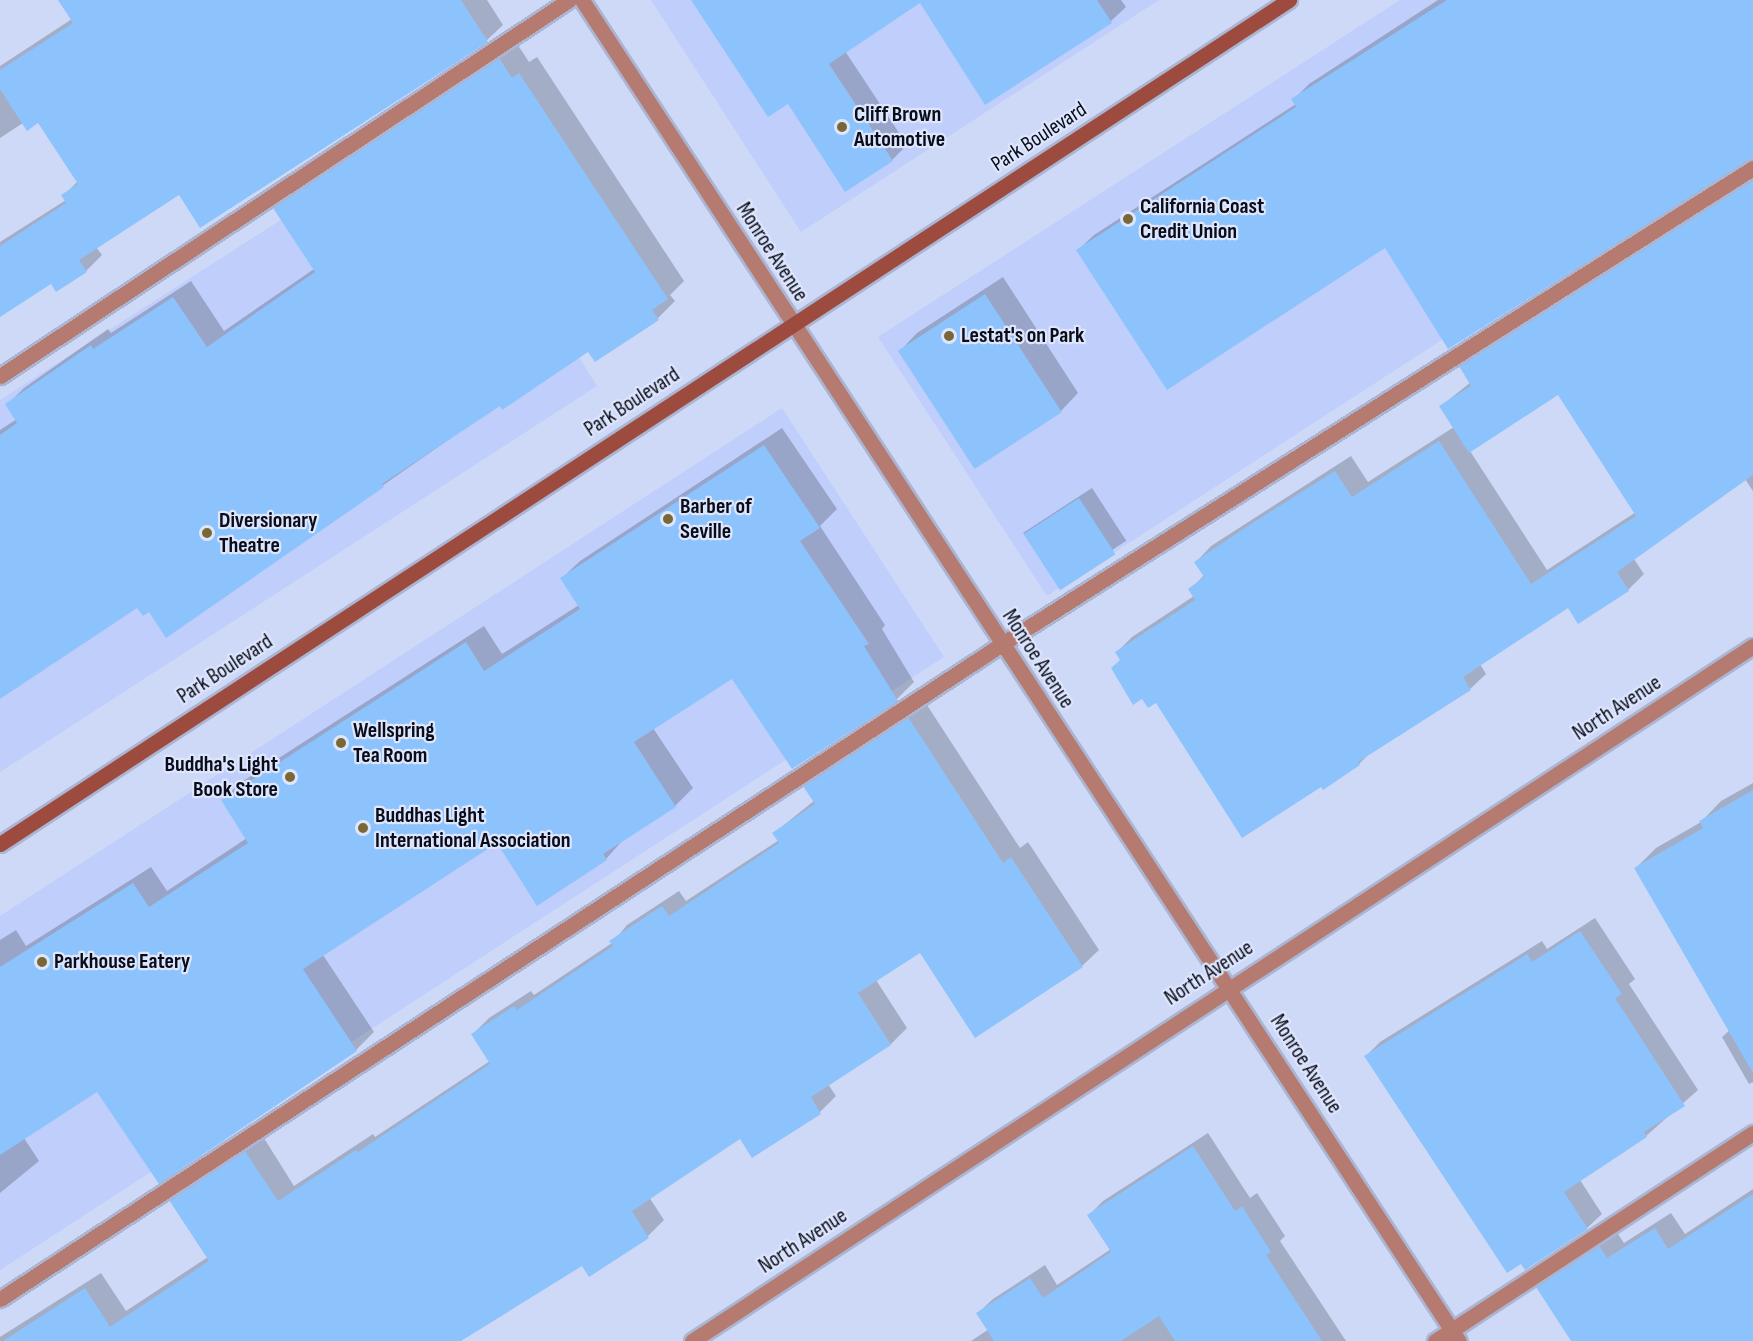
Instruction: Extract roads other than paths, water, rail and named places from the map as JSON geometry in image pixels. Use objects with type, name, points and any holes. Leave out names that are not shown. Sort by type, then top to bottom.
[{"type":"main road","name":"Park Boulevard","points":[[0,844],[1289,0]]},
{"type":"street","points":[[0,376],[569,0]]},
{"type":"street","name":"Monroe Avenue","points":[[582,0],[1455,1336]]},
{"type":"street","points":[[0,1299],[1002,645],[1753,168]]},
{"type":"street","name":"North Avenue","points":[[692,1341],[1228,987],[1753,646]]},
{"type":"street","points":[[1435,1341],[1455,1336],[1753,1133]]},
{"type":"place","name":"Cliff Brown Automotive","points":[[842,127]]},
{"type":"place","name":"California Coast Credit Union","points":[[1128,219]]},
{"type":"place","name":"Lestat's on Park","points":[[949,336]]},
{"type":"place","name":"Barber of Seville","points":[[668,519]]},
{"type":"place","name":"Diversionary Theatre","points":[[207,533]]},
{"type":"place","name":"Wellspring Tea Room","points":[[341,743]]},
{"type":"place","name":"Buddha's Light Book Store","points":[[290,777]]},
{"type":"place","name":"Buddhas Light International Association","points":[[363,828]]},
{"type":"place","name":"Parkhouse Eatery","points":[[42,962]]}]
